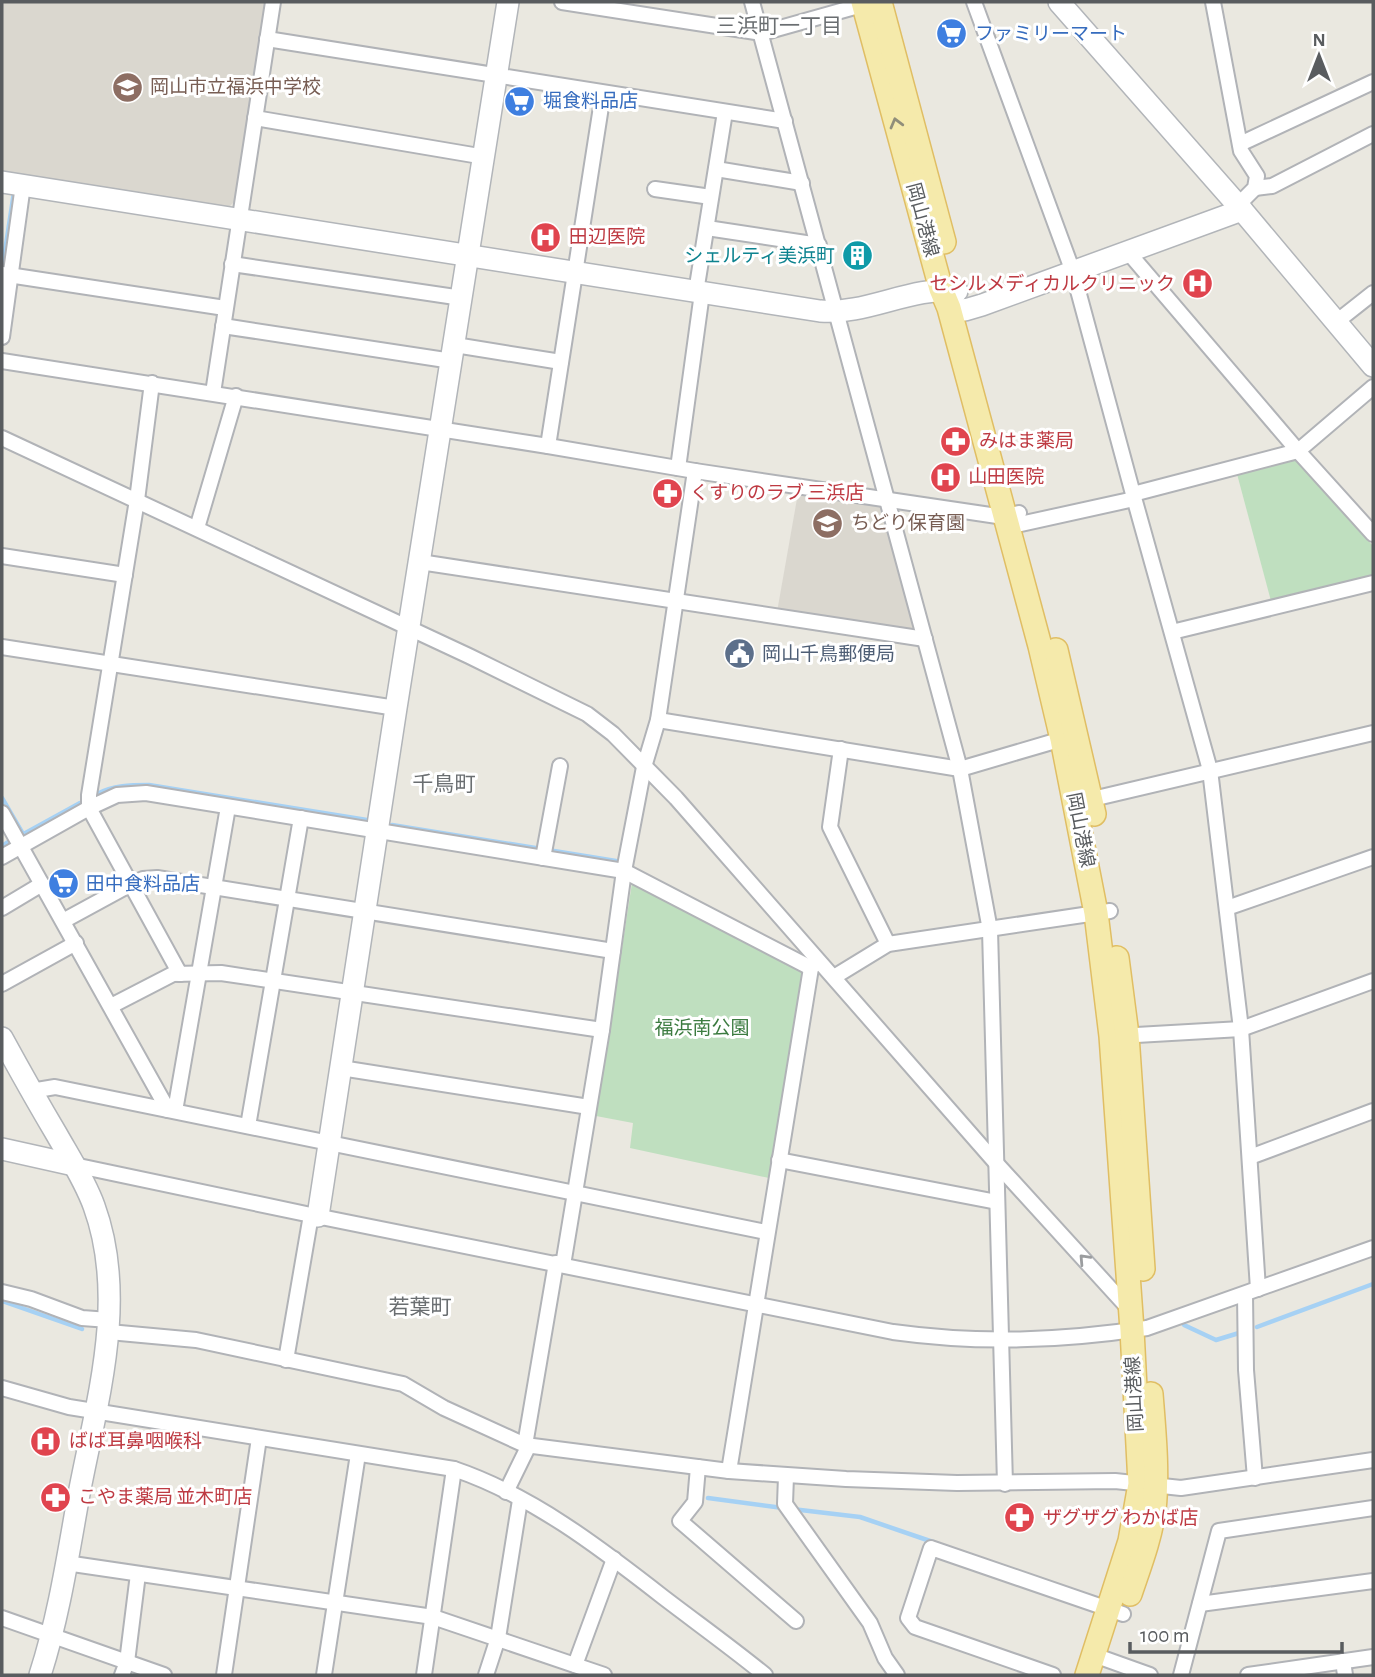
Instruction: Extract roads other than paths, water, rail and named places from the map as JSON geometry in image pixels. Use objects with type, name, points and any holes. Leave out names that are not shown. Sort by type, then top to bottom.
[{"type":"main road","name":"岡山港線","points":[[870,2],[953,299],[1070,737],[1103,912],[1119,1036],[1148,1485],[1130,1541],[1116,1611],[1098,1667]]},
{"type":"street","points":[[213,393],[273,2]]},
{"type":"street","points":[[286,1360],[329,1143],[509,2]]},
{"type":"street","points":[[562,2],[762,33],[870,2]]},
{"type":"street","points":[[752,2],[960,769],[990,930],[1005,1484]]},
{"type":"street","points":[[974,2],[1073,272],[1210,771],[1241,1029],[1250,1157],[1252,1292],[1246,1370],[1255,1478]]},
{"type":"street","points":[[1059,2],[1240,208],[1373,366]]},
{"type":"street","points":[[2,182],[837,313],[953,299],[1073,272],[1240,208],[1255,188],[1257,176],[1241,151],[1213,2]]},
{"type":"street","points":[[267,39],[785,121]]},
{"type":"street","points":[[1240,144],[1373,82]]},
{"type":"street","points":[[548,446],[603,93]]},
{"type":"street","points":[[678,468],[707,228],[725,112]]},
{"type":"street","points":[[254,118],[485,157]]},
{"type":"street","points":[[1255,188],[1272,186],[1373,134]]},
{"type":"street","points":[[716,169],[802,183]]},
{"type":"street","points":[[2,337],[5,274],[23,186]]},
{"type":"street","points":[[654,189],[712,197]]},
{"type":"street","points":[[707,228],[819,245]]},
{"type":"street","points":[[1128,251],[1298,451],[1373,534]]},
{"type":"street","points":[[232,264],[462,298]]},
{"type":"street","points":[[5,274],[225,308]]},
{"type":"street","points":[[1335,323],[1373,293]]},
{"type":"street","points":[[223,326],[453,353],[561,362]]},
{"type":"street","points":[[2,361],[1013,520],[1133,497],[1298,451],[1373,387]]},
{"type":"street","points":[[152,383],[137,500],[89,808],[180,974]]},
{"type":"street","points":[[197,528],[236,396]]},
{"type":"street","points":[[2,438],[587,714],[613,734],[676,798],[815,964]]},
{"type":"street","points":[[506,1492],[527,1445],[559,1264],[575,1192],[602,1030],[624,871],[644,767],[658,720],[695,471]]},
{"type":"street","points":[[2,556],[125,575]]},
{"type":"street","points":[[420,562],[925,639]]},
{"type":"street","points":[[1172,632],[1373,583]]},
{"type":"street","points":[[2,647],[396,708]]},
{"type":"street","points":[[658,720],[960,769],[1070,737]]},
{"type":"street","points":[[1084,801],[1210,771],[1372,738]]},
{"type":"street","points":[[841,749],[830,827],[888,944]]},
{"type":"street","points":[[544,852],[560,766]]},
{"type":"street","points":[[2,857],[89,808],[117,795],[132,793],[377,832],[544,852],[624,871],[815,964],[834,977],[1136,1323]]},
{"type":"street","points":[[172,1111],[200,972],[228,807]]},
{"type":"street","points":[[2,813],[172,1111]]},
{"type":"street","points":[[247,1126],[300,818]]},
{"type":"street","points":[[1227,908],[1373,857]]},
{"type":"street","points":[[63,921],[131,884],[143,879],[157,878],[613,951]]},
{"type":"street","points":[[2,908],[42,884]]},
{"type":"street","points":[[834,977],[888,944],[1103,912]]},
{"type":"street","points":[[2,984],[76,943]]},
{"type":"street","points":[[729,1471],[766,1232],[815,964]]},
{"type":"street","points":[[111,1006],[173,974],[200,972],[602,1030]]},
{"type":"street","points":[[1119,1036],[1241,1029],[1373,981]]},
{"type":"street","points":[[2,1038],[74,1165],[93,1205],[110,1275],[109,1326],[95,1410],[52,1636],[40,1675]]},
{"type":"street","points":[[341,1068],[589,1107]]},
{"type":"street","points":[[30,1091],[55,1087],[766,1232]]},
{"type":"street","points":[[1250,1157],[1373,1111]]},
{"type":"street","points":[[2,1149],[315,1216],[893,1332],[945,1339],[1002,1341],[1136,1323],[1252,1292],[1373,1248]]},
{"type":"street","points":[[779,1160],[997,1202]]},
{"type":"street","points":[[2,1292],[31,1299],[109,1326],[196,1340],[403,1384],[444,1408],[527,1445],[729,1471],[1005,1484],[1115,1481],[1181,1489],[1373,1460]]},
{"type":"street","points":[[2,1388],[69,1407],[454,1469],[474,1476],[588,1540],[764,1675]]},
{"type":"street","points":[[224,1675],[259,1438]]},
{"type":"street","points":[[324,1675],[358,1454]]},
{"type":"street","points":[[698,1467],[695,1502],[680,1521],[796,1621]]},
{"type":"street","points":[[424,1675],[454,1469]]},
{"type":"street","points":[[786,1475],[788,1509],[870,1623],[885,1658],[897,1675]]},
{"type":"street","points":[[486,1675],[498,1638],[520,1500]]},
{"type":"street","points":[[1181,1675],[1219,1531],[1373,1508]]},
{"type":"street","points":[[1053,1675],[915,1627],[908,1618],[931,1548],[1116,1611]]},
{"type":"street","points":[[575,1665],[614,1559]]},
{"type":"street","points":[[66,1563],[433,1616],[604,1675]]},
{"type":"street","points":[[125,1669],[138,1574]]},
{"type":"street","points":[[1200,1604],[1373,1581]]},
{"type":"street","points":[[2,1618],[52,1636],[125,1669],[164,1675]]},
{"type":"street","points":[[1248,1675],[1344,1668],[1373,1657]]},
{"type":"street","points":[[1098,1667],[1150,1675]]},
{"type":"waterway","points":[[2,271],[14,192]]},
{"type":"waterway","points":[[97,794],[116,787],[149,785],[367,820]]},
{"type":"waterway","points":[[2,798],[23,834]]},
{"type":"waterway","points":[[20,836],[80,803]]},
{"type":"waterway","points":[[392,825],[616,861]]},
{"type":"waterway","points":[[2,846],[10,841]]},
{"type":"waterway","points":[[1257,1327],[1373,1284]]},
{"type":"waterway","points":[[2,1301],[82,1329]]},
{"type":"waterway","points":[[1184,1325],[1216,1340],[1239,1333]]},
{"type":"waterway","points":[[708,1498],[783,1508]]},
{"type":"waterway","points":[[792,1509],[860,1517],[933,1542]]},
{"type":"place","name":"ファミリーマート","points":[[952,34]]},
{"type":"place","name":"岡山市立福浜中学校","points":[[127,87]]},
{"type":"place","name":"堀食料品店","points":[[520,101]]},
{"type":"place","name":"田辺医院","points":[[546,237]]},
{"type":"place","name":"シェルティ美浜町","points":[[858,256]]},
{"type":"place","name":"セシルメディカルクリニック","points":[[1198,284]]},
{"type":"place","name":"みはま薬局","points":[[956,441]]},
{"type":"place","name":"山田医院","points":[[945,477]]},
{"type":"place","name":"くすりのラブ 三浜店","points":[[667,493]]},
{"type":"place","name":"ちどり保育園","points":[[828,523]]},
{"type":"place","name":"岡山千鳥郵便局","points":[[739,654]]},
{"type":"place","name":"田中食料品店","points":[[63,884]]},
{"type":"place","name":"ばば耳鼻咽喉科","points":[[46,1441]]},
{"type":"place","name":"こやま薬局 並木町店","points":[[55,1497]]},
{"type":"place","name":"ザグザグ わかば店","points":[[1020,1518]]},
{"type":"district","name":"三浜町一丁目","points":[[779,26]]},
{"type":"district","name":"千鳥町","points":[[444,784]]},
{"type":"district","name":"若葉町","points":[[420,1307]]},
{"type":"park label","name":"福浜南公園","points":[[702,1028]]}]
